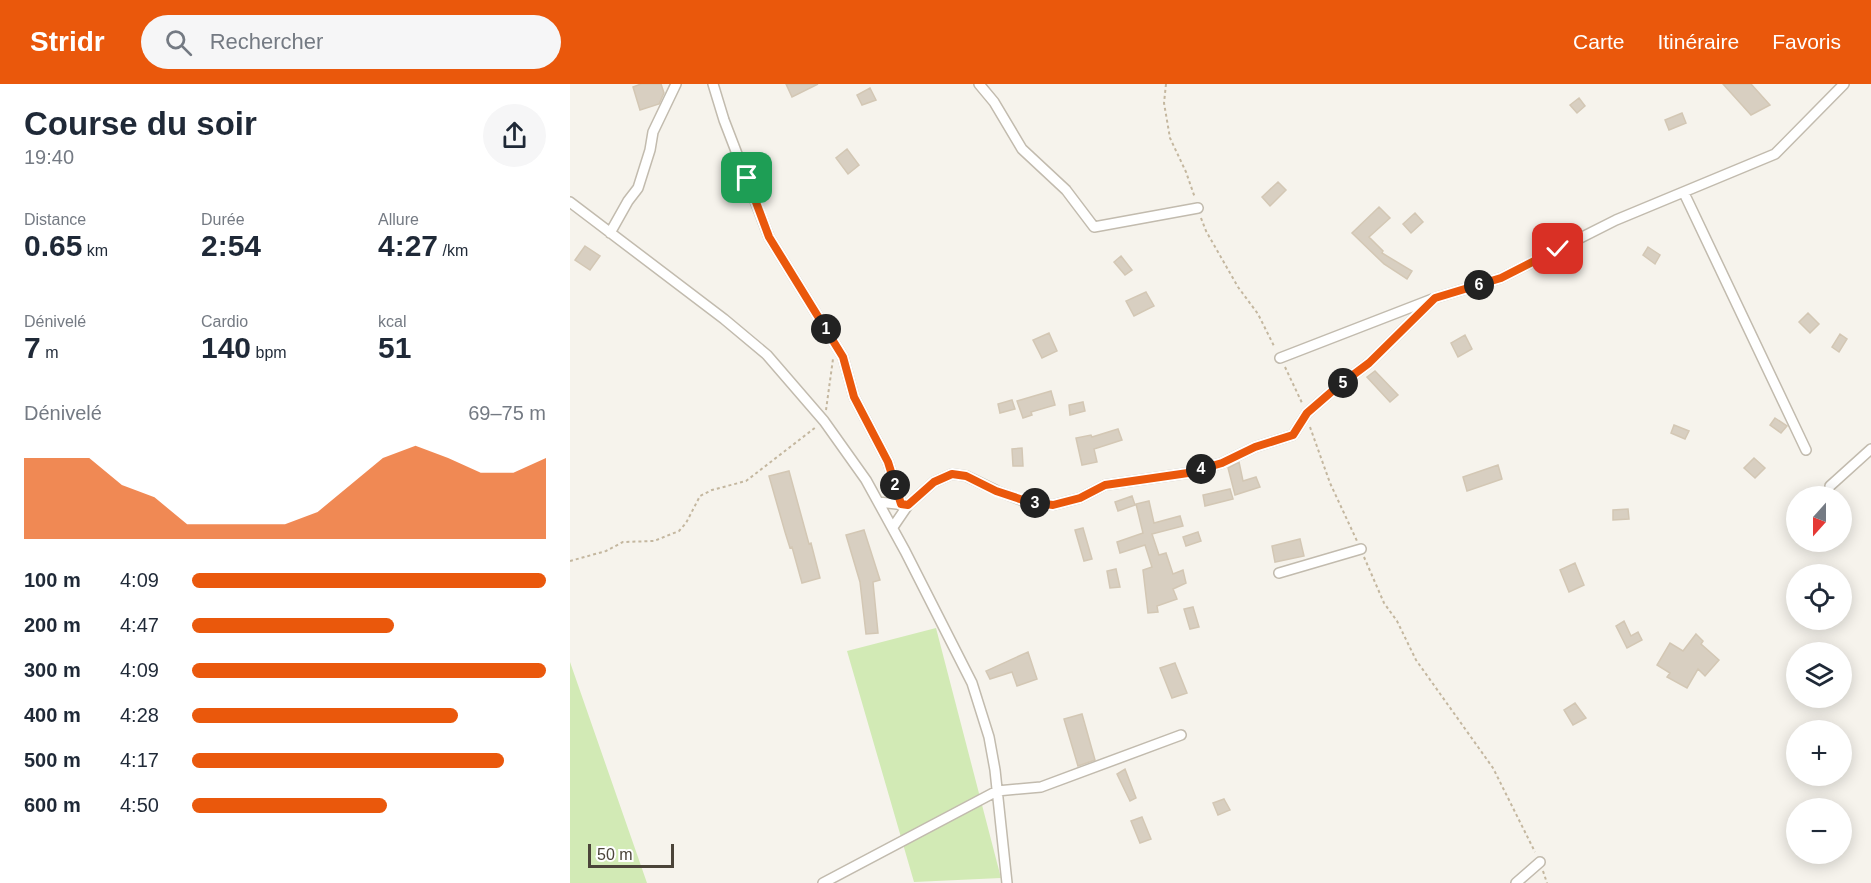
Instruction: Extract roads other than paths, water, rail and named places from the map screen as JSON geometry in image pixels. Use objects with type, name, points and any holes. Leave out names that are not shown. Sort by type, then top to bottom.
[{"type":"street","points":[[610,233],[638,188],[653,132],[676,84]]},
{"type":"street","points":[[713,84],[724,120],[769,237],[843,357],[854,397],[888,462],[904,505]]},
{"type":"street","points":[[979,84],[994,102],[1022,149],[1066,190],[1094,227],[1198,207]]},
{"type":"street","points":[[1280,358],[1435,298],[1501,278],[1616,220],[1776,154],[1844,84]]},
{"type":"street","points":[[1684,193],[1806,450]]},
{"type":"street","points":[[570,202],[724,319],[767,355],[824,421],[866,480],[893,527],[972,683],[988,737],[997,790],[1007,883]]},
{"type":"street","points":[[893,527],[904,505],[934,482],[952,474],[966,476],[996,491],[1029,502],[1053,505],[1072,501],[1105,485],[1188,473],[1222,463],[1255,447],[1293,435],[1307,413],[1369,363],[1435,298]]},
{"type":"street","points":[[1830,486],[1871,449]]},
{"type":"street","points":[[878,502],[904,505]]},
{"type":"street","points":[[1279,573],[1361,549]]},
{"type":"street","points":[[823,883],[997,790],[1041,787],[1182,735]]},
{"type":"street","points":[[1516,883],[1540,862]]}]
